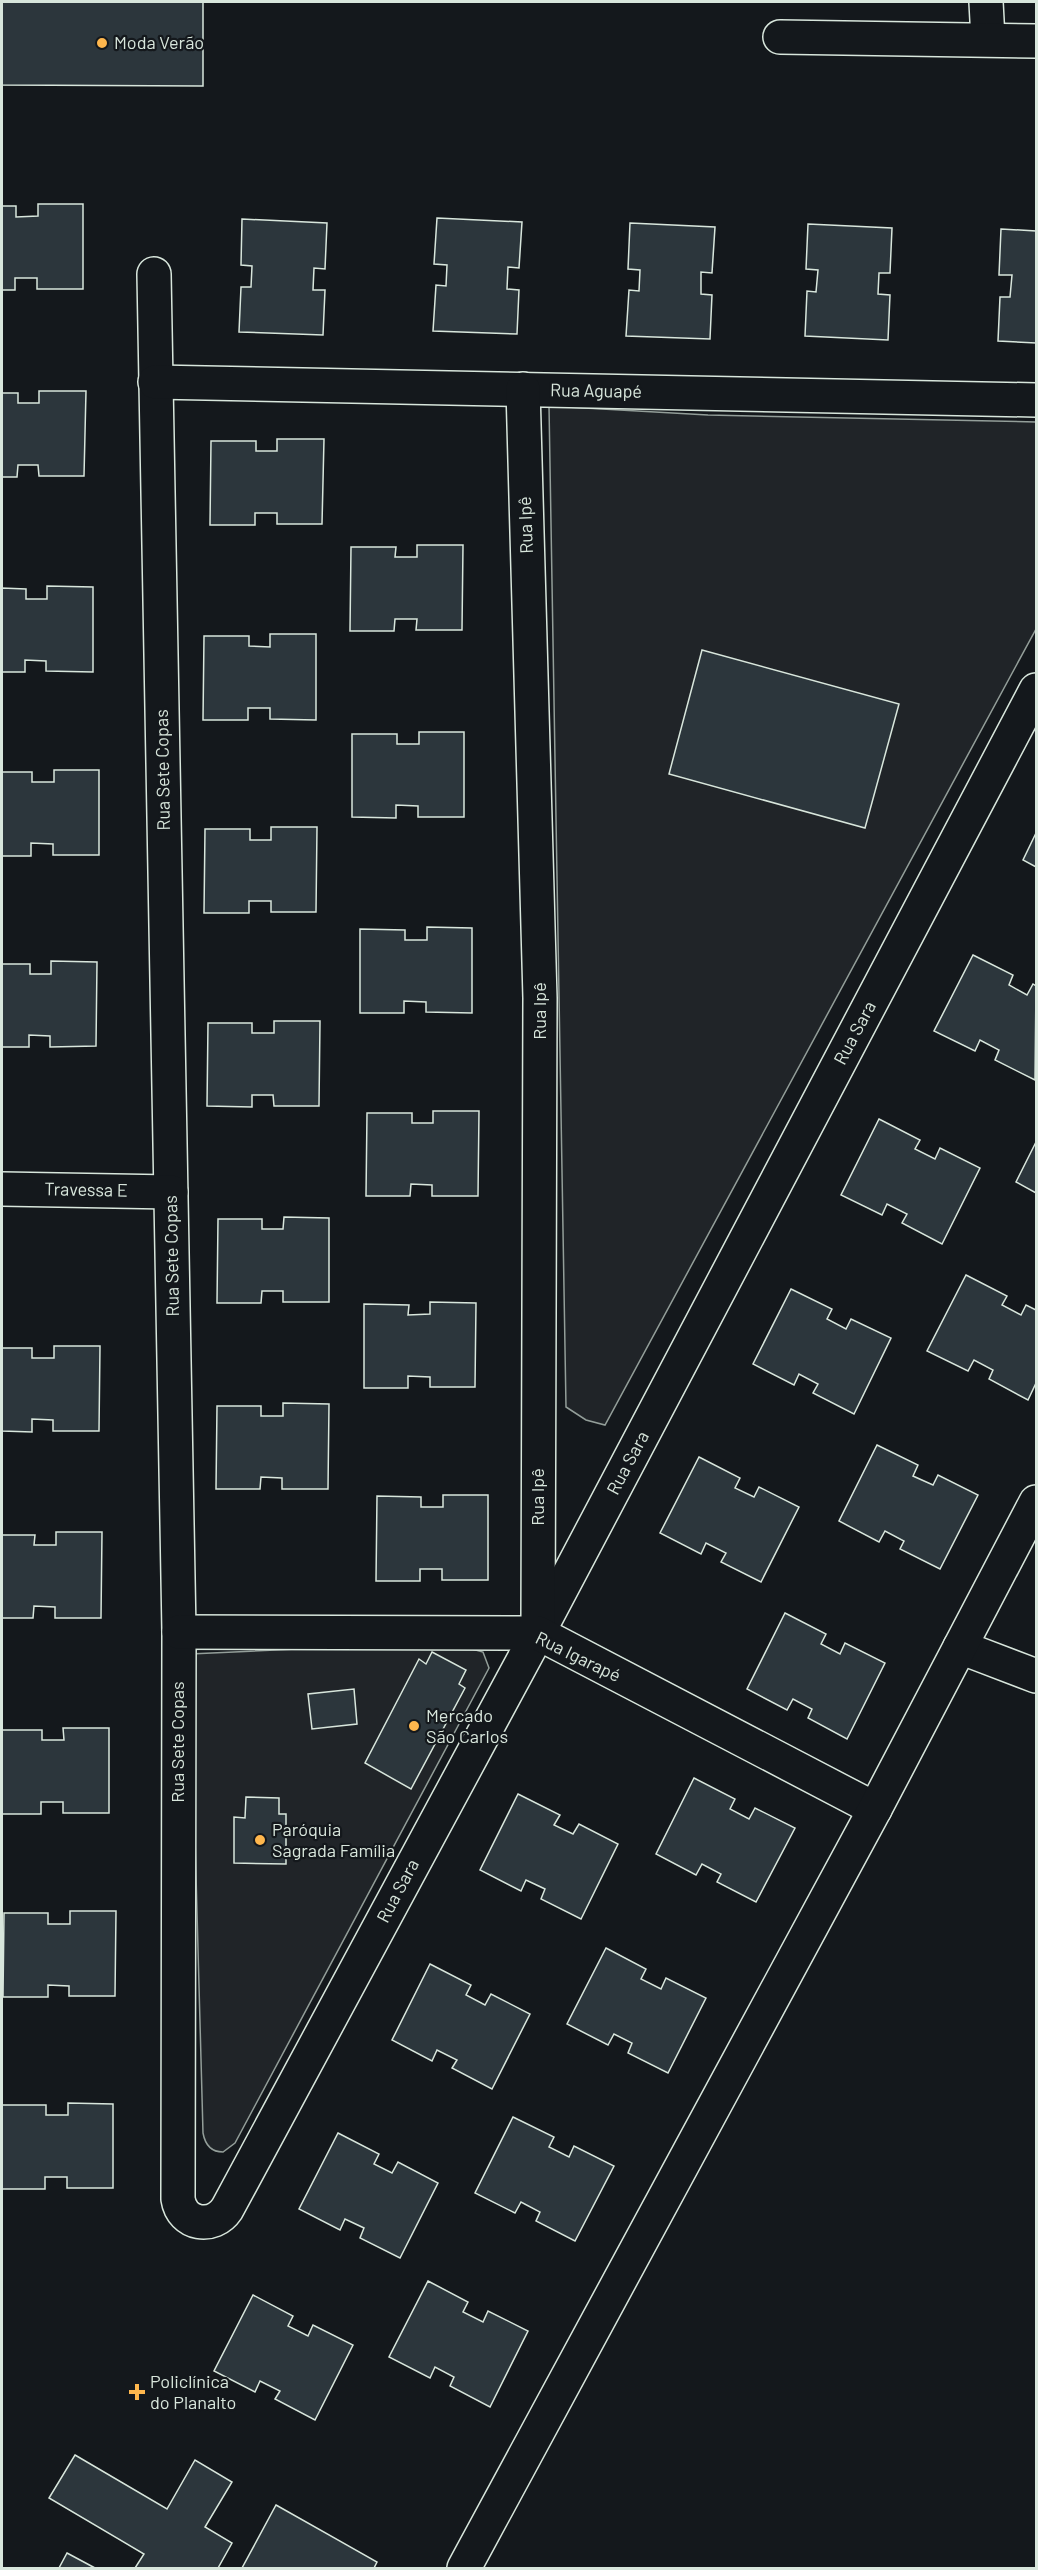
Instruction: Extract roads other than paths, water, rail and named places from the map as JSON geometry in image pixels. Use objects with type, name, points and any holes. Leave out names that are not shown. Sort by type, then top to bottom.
[{"type":"street","points":[[986,2],[988,39]]},
{"type":"street","points":[[780,37],[1036,41]]},
{"type":"street","name":"Rua Sete Copas","points":[[154,274],[178,1632],[178,2199],[186,2216],[205,2223]]},
{"type":"street","name":"Rua Aguapé","points":[[155,382],[1036,400]]},
{"type":"street","name":"Rua Ipê","points":[[522,389],[540,998],[538,1633]]},
{"type":"street","name":"Rua Sara","points":[[205,2223],[217,2219],[227,2209],[538,1633],[1036,690]]},
{"type":"street","name":"Travessa E","points":[[2,1189],[171,1192]]},
{"type":"street","points":[[464,2568],[875,1809],[1036,1502]]},
{"type":"street","name":"Rua Igarapé","points":[[178,1632],[538,1633],[875,1809]]},
{"type":"street","points":[[960,1647],[1036,1676]]},
{"type":"place","name":"Moda Verão","points":[[102,43]]},
{"type":"place","name":"Mercado São Carlos","points":[[414,1726]]},
{"type":"place","name":"Paróquia Sagrada Família","points":[[260,1840]]},
{"type":"place","name":"Policlínica do Planalto","points":[[137,2392]]}]
